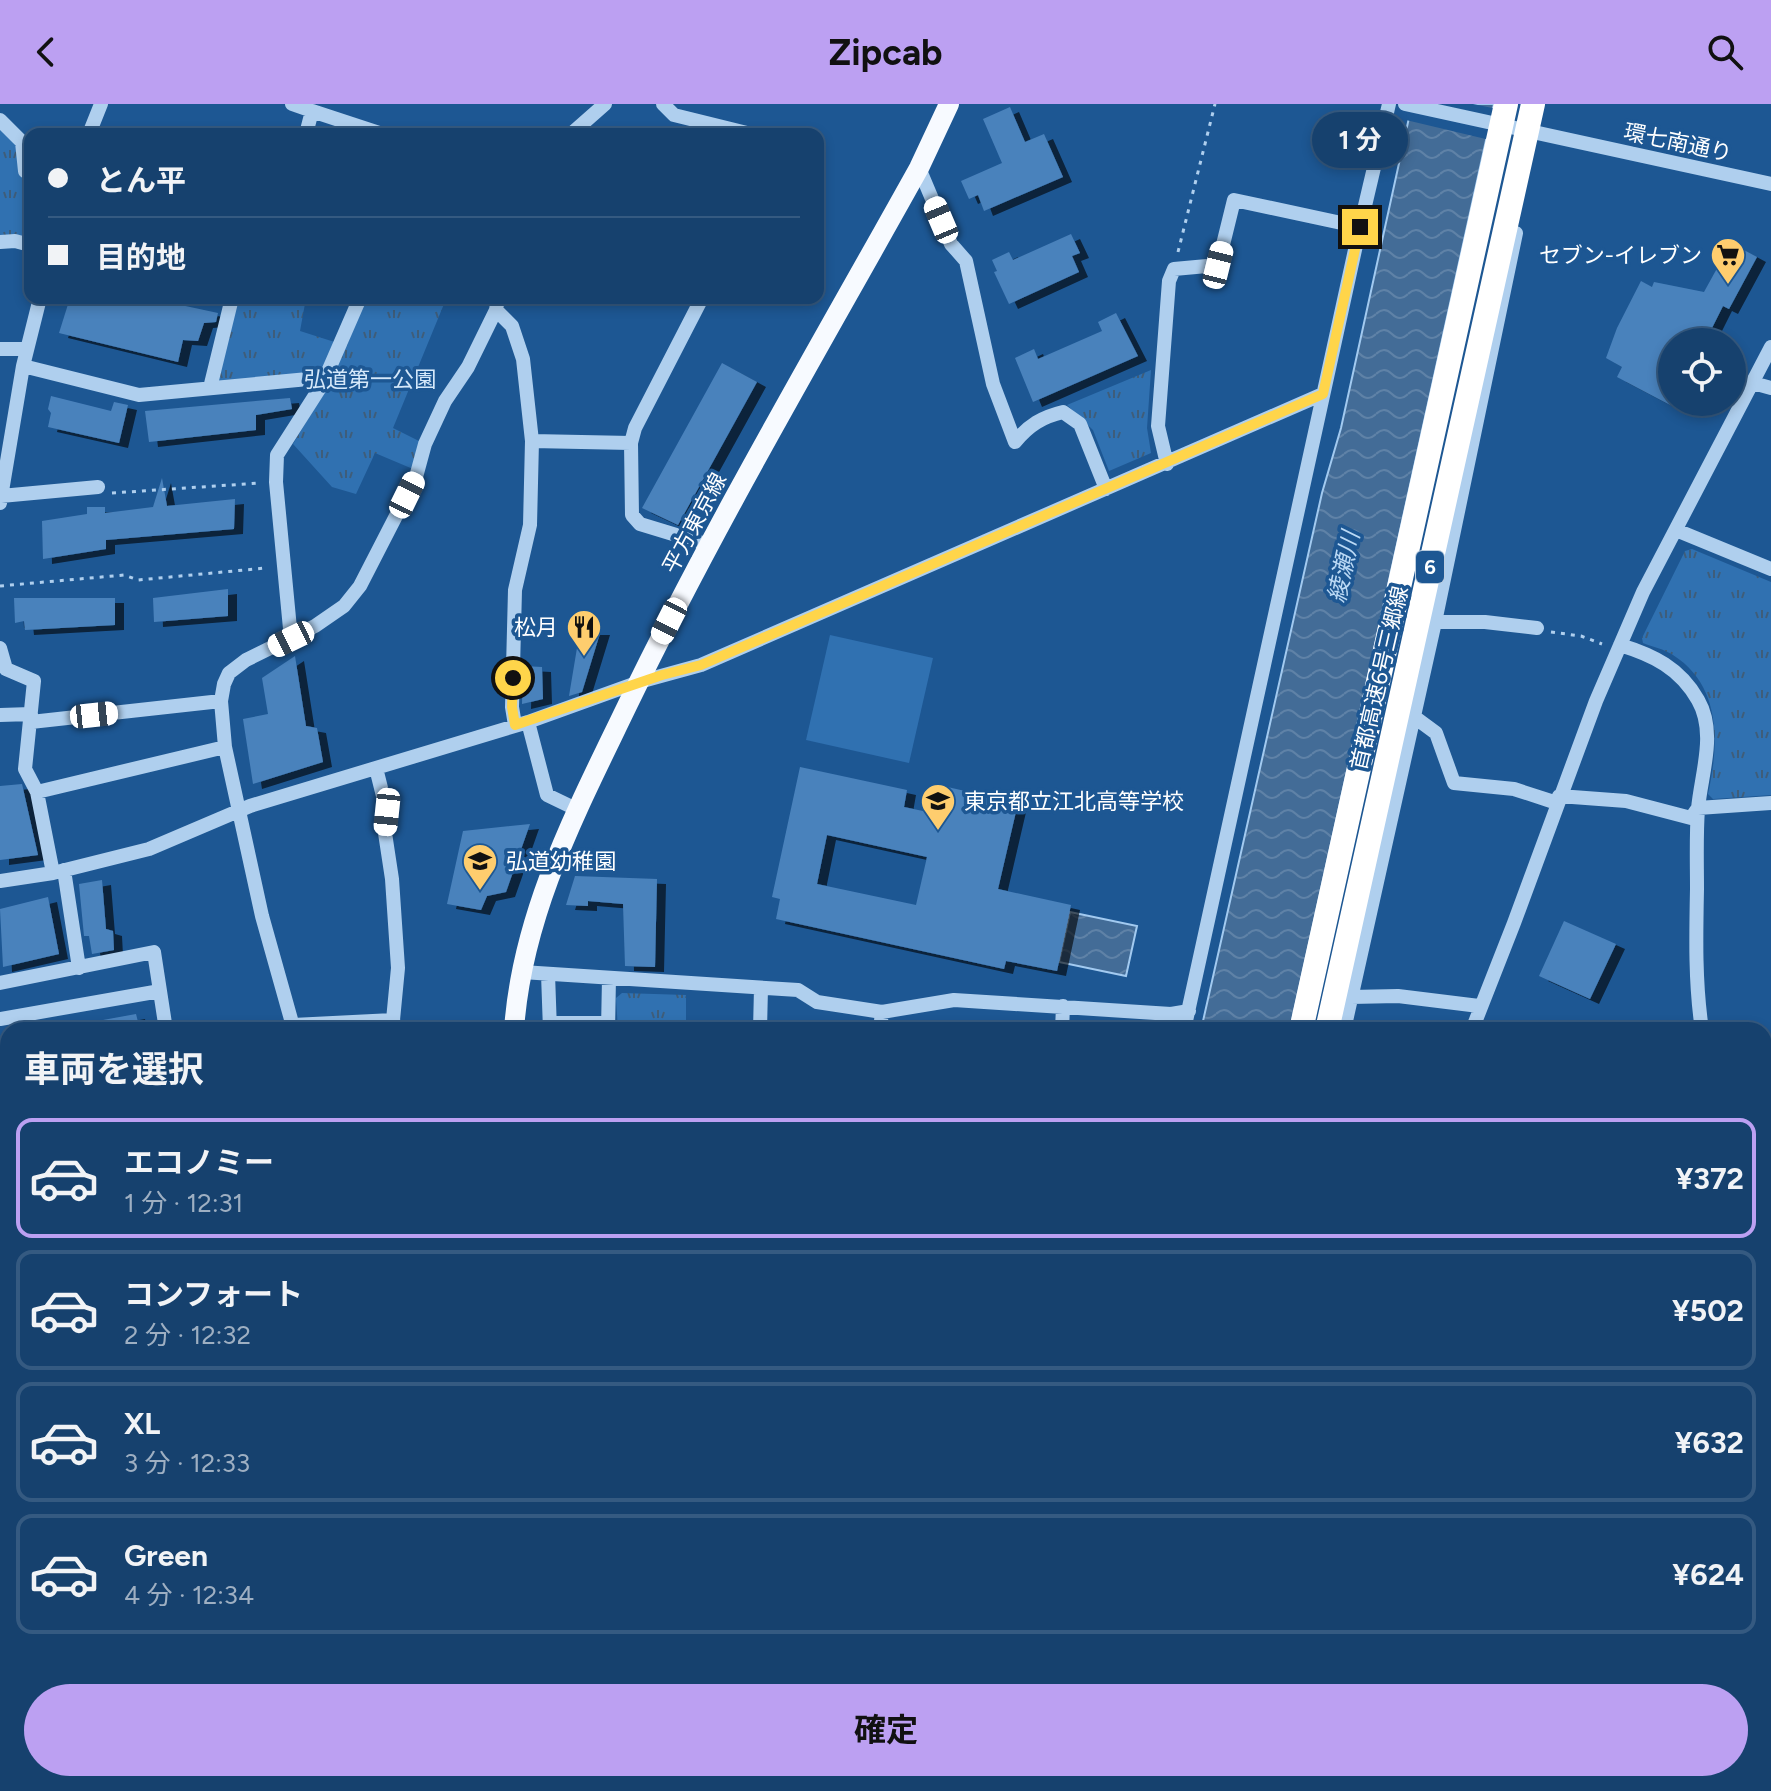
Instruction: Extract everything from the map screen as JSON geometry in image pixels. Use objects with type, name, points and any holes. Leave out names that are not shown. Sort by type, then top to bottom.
[{"type":"highway","name":"首都高速6号三郷線","points":[[1303,1022],[1506,104]]},
{"type":"highway","name":"首都高速6号三郷線","points":[[1329,1022],[1533,104]]},
{"type":"main road","name":"平方東京線","points":[[515,1022],[530,932],[576,809],[709,545],[919,168],[949,104]]},
{"type":"street","points":[[91,128],[99,104]]},
{"type":"street","points":[[292,104],[364,128]]},
{"type":"street","points":[[578,128],[605,104]]},
{"type":"street","points":[[663,104],[674,115],[727,128]]},
{"type":"street","points":[[1186,1022],[1389,104]]},
{"type":"street","name":"環七南通り","points":[[1405,104],[1771,184]]},
{"type":"street","points":[[1346,1022],[1435,622],[1533,133],[1544,104]]},
{"type":"street","points":[[308,128],[312,111]]},
{"type":"street","points":[[0,120],[22,142],[24,161]]},
{"type":"street","points":[[919,168],[951,244],[966,261],[993,384],[1015,442],[1028,426],[1047,415],[1063,412],[1080,424],[1106,489]]},
{"type":"street","points":[[1167,464],[1158,426],[1169,281],[1174,269],[1218,265],[1234,200],[1360,227]]},
{"type":"street","points":[[0,242],[24,243]]},
{"type":"street","points":[[0,503],[5,440],[38,304]]},
{"type":"street","points":[[210,388],[231,304]]},
{"type":"street","points":[[291,639],[276,482],[277,455],[323,383],[357,304]]},
{"type":"street","points":[[497,304],[512,326],[523,359],[532,441],[530,525],[515,590],[512,707],[522,724],[547,795],[576,809]]},
{"type":"street","points":[[293,1022],[262,916],[238,811],[225,747],[221,701],[229,673],[246,660],[315,626],[344,606],[360,586],[416,477],[425,444],[445,401],[468,367],[497,304]]},
{"type":"street","points":[[699,304],[635,428],[631,443],[632,515],[640,524],[709,545]]},
{"type":"street","points":[[1474,1022],[1558,800],[1643,592],[1771,347]]},
{"type":"street","points":[[0,349],[27,349]]},
{"type":"street","points":[[23,366],[139,395],[308,379],[323,383]]},
{"type":"street","points":[[1753,383],[1771,388]]},
{"type":"street","points":[[0,881],[59,872],[149,849],[238,811],[522,724],[639,682],[701,665],[1323,394]]},
{"type":"street","points":[[532,441],[631,443]]},
{"type":"street","points":[[1,496],[98,487]]},
{"type":"street","points":[[1676,530],[1771,569]]},
{"type":"street","points":[[1435,622],[1485,622],[1537,628]]},
{"type":"street","points":[[0,648],[6,669],[34,681],[25,769],[37,792],[59,872],[79,968]]},
{"type":"street","points":[[1619,648],[1653,656],[1673,668],[1700,702],[1706,725],[1707,755],[1698,808],[1695,984],[1701,1022]]},
{"type":"street","points":[[0,715],[31,718],[221,701]]},
{"type":"street","points":[[1413,716],[1436,733],[1454,783],[1514,789],[1558,800],[1626,801],[1691,818],[1698,808]]},
{"type":"street","points":[[37,792],[225,747]]},
{"type":"street","points":[[376,768],[387,812],[385,833],[393,894],[398,968],[394,1022]]},
{"type":"street","points":[[1698,808],[1771,803]]},
{"type":"street","points":[[0,983],[154,952],[165,1022]]},
{"type":"street","points":[[522,972],[798,990],[817,1002],[882,1012],[954,1000],[1171,1014],[1189,1011]]},
{"type":"street","points":[[548,974],[550,1022]]},
{"type":"street","points":[[608,1022],[609,978]]},
{"type":"street","points":[[760,1022],[761,988]]},
{"type":"street","points":[[0,1019],[160,991]]},
{"type":"street","points":[[1351,997],[1398,996],[1479,1006]]},
{"type":"street","points":[[1062,1022],[1063,1006]]},
{"type":"street","points":[[881,1022],[882,1012]]},
{"type":"path","points":[[1174,269],[1215,104]]},
{"type":"path","points":[[98,487],[114,494],[276,482]]},
{"type":"path","points":[[0,586],[124,575],[138,580],[284,566]]},
{"type":"path","points":[[1537,628],[1581,636],[1619,648]]},
{"type":"green space","points":[[0,124],[19,144],[24,158],[24,237],[0,235]]},
{"type":"green space","name":"弘道第一公園","points":[[234,304],[305,304],[300,331],[347,346],[362,304],[444,304],[393,428],[421,442],[413,469],[375,453],[356,494],[332,487],[293,444],[329,384],[215,381]]},
{"type":"green space","points":[[1151,370],[1147,428],[1151,453],[1109,471],[1093,430],[1067,405]]},
{"type":"green space","points":[[1692,549],[1771,582],[1771,795],[1713,799],[1708,794],[1715,737],[1709,700],[1689,668],[1670,653],[1643,643],[1642,638],[1685,551]]},
{"type":"green space","points":[[830,635],[933,658],[909,763],[806,740]]},
{"type":"green space","points":[[622,993],[686,995],[686,1022],[618,1022],[616,998]]},
{"type":"water","name":"綾瀬川","points":[[1412,104],[1494,104],[1292,1022],[1203,1022],[1322,493],[1341,428]]},
{"type":"water","points":[[1070,912],[1137,926],[1126,976],[1059,962]]},
{"type":"pier","points":[[1408,104],[1473,104],[1497,109],[1490,140],[1406,120]]},
{"type":"building","points":[[1010,107],[1025,142],[1044,134],[1063,177],[984,211],[978,195],[969,199],[961,181],[1002,163],[983,119]]},
{"type":"building","points":[[1071,234],[1080,253],[1072,256],[1079,272],[1009,304],[994,272],[997,271],[992,260],[1009,252],[1013,260]]},
{"type":"building","points":[[1731,243],[1757,257],[1729,309],[1723,306],[1712,328],[1658,328],[1658,399],[1617,377],[1622,367],[1606,358],[1617,328],[1641,281],[1652,287],[1654,282],[1704,292]]},
{"type":"building","points":[[68,304],[176,304],[218,313],[216,322],[204,323],[198,341],[183,340],[178,362],[59,333]]},
{"type":"building","points":[[1116,313],[1138,356],[1033,402],[1015,358],[1034,349],[1038,359],[1102,331],[1098,322]]},
{"type":"building","points":[[722,363],[757,382],[678,525],[642,508]]},
{"type":"building","points":[[51,396],[111,411],[114,402],[128,405],[119,443],[48,427]]},
{"type":"building","points":[[290,398],[292,409],[256,415],[256,430],[149,442],[145,411]]},
{"type":"building","points":[[162,478],[167,506],[235,499],[234,529],[106,540],[106,549],[43,559],[42,521],[87,514],[87,507],[105,507],[105,513],[153,507]]},
{"type":"building","points":[[228,589],[228,616],[154,622],[153,598]]},
{"type":"building","points":[[14,598],[115,598],[115,625],[25,630],[24,621],[15,623]]},
{"type":"building","name":"松月","points":[[580,630],[601,630],[582,692],[569,696]]},
{"type":"building","points":[[295,656],[306,726],[317,728],[323,762],[253,784],[243,719],[268,714],[262,678]]},
{"type":"building","points":[[523,666],[542,667],[543,699],[522,704]]},
{"type":"building","points":[[800,767],[907,790],[904,807],[937,814],[943,786],[1018,803],[998,889],[1071,905],[1057,971],[1006,961],[1004,969],[776,919],[780,899],[772,897]],"holes":[[[827,835],[927,857],[916,905],[817,884]]]},
{"type":"building","points":[[22,784],[38,855],[0,860],[0,786]]},
{"type":"building","points":[[530,824],[506,892],[487,896],[481,910],[447,904],[463,831]]},
{"type":"building","points":[[575,876],[657,879],[655,967],[625,966],[623,904],[588,901],[588,906],[566,905]]},
{"type":"building","points":[[102,880],[106,929],[113,931],[114,950],[92,954],[89,936],[84,936],[79,884]]},
{"type":"building","points":[[48,897],[59,954],[3,967],[0,909]]},
{"type":"building","points":[[1564,921],[1616,944],[1590,999],[1539,976]]},
{"type":"building","points":[[136,1014],[138,1022],[92,1022]]},
{"type":"place","name":"セブン-イレブン","points":[[1728,286]]},
{"type":"place","name":"松月","points":[[584,658]]},
{"type":"place","name":"東京都立江北高等学校","points":[[938,832]]},
{"type":"place","name":"弘道幼稚園","points":[[480,892]]},
{"type":"route","points":[[513,678],[515,725],[662,675],[701,665],[1323,394],[1360,227]]}]
